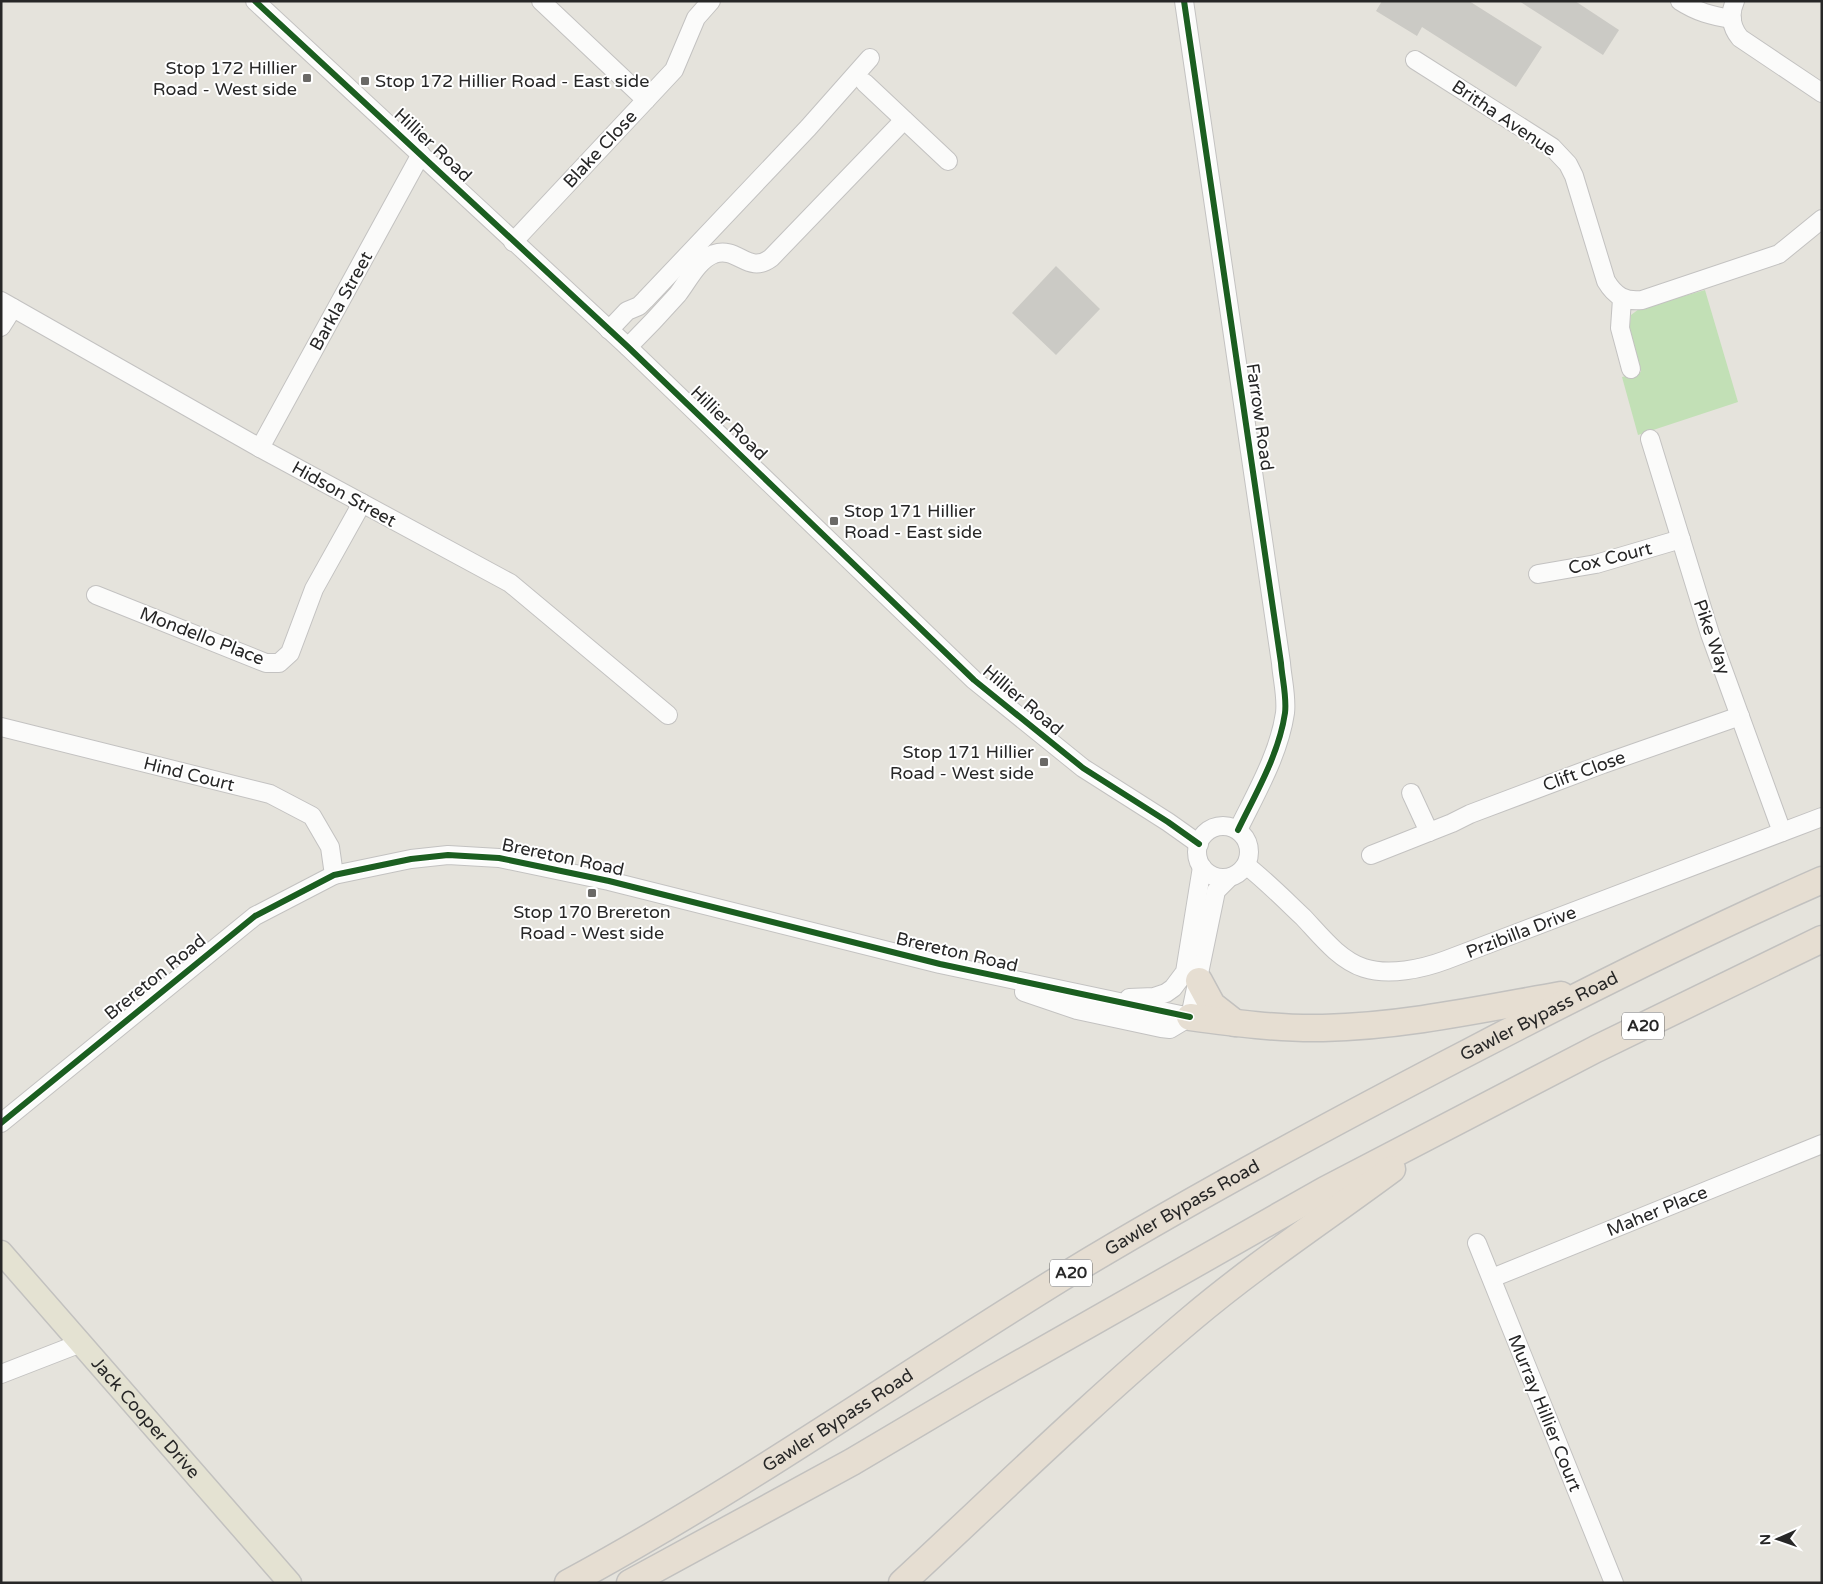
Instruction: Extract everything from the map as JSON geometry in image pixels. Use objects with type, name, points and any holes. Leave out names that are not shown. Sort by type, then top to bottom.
[{"type":"highway","name":"Gawler Bypass Road","points":[[568,1583],[650,1538],[740,1484],[926,1363],[1068,1274],[1173,1212],[1306,1138],[1589,990],[1737,918],[1822,880]]},
{"type":"highway","name":"A20","points":[[630,1583],[852,1462],[982,1385],[1325,1190],[1596,1049],[1822,939]]},
{"type":"highway","points":[[1199,981],[1212,1005],[1235,1023]]},
{"type":"highway","points":[[1190,1017],[1278,1027],[1324,1028],[1416,1021],[1589,990]]},
{"type":"highway","points":[[902,1583],[1110,1390],[1193,1317],[1253,1270],[1466,1115]]},
{"type":"main road","name":"Jack Cooper Drive","points":[[1,1252],[290,1583]]},
{"type":"street","name":"Hillier Road","points":[[255,1],[628,347],[974,680],[1083,768],[1199,844]]},
{"type":"street","points":[[541,1],[646,100]]},
{"type":"street","name":"Blake Close","points":[[513,242],[674,70],[696,18],[711,1]]},
{"type":"street","name":"Farrow Road","points":[[1184,1],[1281,663],[1285,711],[1277,742],[1260,786],[1238,830]]},
{"type":"street","points":[[1680,1],[1692,10],[1732,19]]},
{"type":"street","points":[[1735,1],[1732,19],[1736,32],[1746,43],[1822,93]]},
{"type":"street","points":[[609,330],[627,311],[639,306],[645,300],[808,128],[870,58]]},
{"type":"street","name":"Britha Avenue","points":[[1415,60],[1552,147],[1568,164],[1574,176],[1606,281],[1610,289],[1622,299]]},
{"type":"street","points":[[865,83],[948,161]]},
{"type":"street","points":[[628,347],[707,258],[714,254],[728,253],[755,264],[766,262],[771,258],[904,120]]},
{"type":"street","name":"Barkla Street","points":[[260,448],[421,154]]},
{"type":"street","points":[[1631,369],[1620,328],[1622,299],[1642,300],[1779,254],[1822,219]]},
{"type":"street","points":[[1,328],[7,304]]},
{"type":"street","name":"Hidson Street","points":[[7,304],[260,448],[510,583],[668,714]]},
{"type":"street","name":"Pike Way","points":[[1650,438],[1710,634],[1782,832]]},
{"type":"street","name":"Mondello Place","points":[[96,595],[266,663],[279,663],[290,653],[314,589],[362,503]]},
{"type":"street","name":"Cox Court","points":[[1538,574],[1596,564],[1681,539]]},
{"type":"street","name":"Clift Close","points":[[1371,855],[1487,807],[1602,764],[1740,716]]},
{"type":"street","name":"Hind Court","points":[[1,727],[270,794],[312,816],[330,847],[334,875]]},
{"type":"street","points":[[1411,793],[1429,832]]},
{"type":"street","name":"Przibilla Drive","points":[[1246,865],[1271,886],[1346,960],[1362,968],[1380,972],[1429,966],[1438,963],[1822,817]]},
{"type":"street","points":[[1190,1017],[1199,981],[1216,891],[1246,865],[1250,850],[1244,836],[1238,830],[1231,827],[1215,827],[1208,831],[1199,844],[1197,852],[1202,867],[1214,876],[1229,878]]},
{"type":"street","name":"Brereton Road","points":[[1,1124],[255,916],[334,875],[411,859],[448,856],[499,858],[609,881],[940,964],[1190,1017]]},
{"type":"street","name":"Brereton Road","points":[[1094,997],[1154,997],[1166,993],[1179,981],[1185,972],[1202,867]]},
{"type":"street","name":"Brereton Road","points":[[940,964],[1077,1010],[1137,1024],[1170,1029],[1190,1017]]},
{"type":"street","name":"Maher Place","points":[[1492,1278],[1822,1144]]},
{"type":"street","name":"Murray Hillier Court","points":[[1477,1242],[1614,1583]]},
{"type":"street","points":[[1,1374],[81,1343]]},
{"type":"green space","points":[[1705,290],[1738,402],[1638,435],[1622,377],[1641,372],[1629,332],[1631,315],[1639,309]]},
{"type":"building","points":[[1382,1],[1469,1],[1542,47],[1516,87],[1422,27],[1417,36],[1376,11]]},
{"type":"building","points":[[1519,1],[1575,1],[1619,30],[1603,55]]},
{"type":"building","points":[[1056,266],[1100,309],[1056,355],[1012,313]]},
{"type":"cycle path","points":[[255,1],[628,347],[974,680],[1083,768],[1199,844]]},
{"type":"cycle path","points":[[1184,1],[1285,701],[1285,713],[1278,743],[1259,788],[1238,830]]},
{"type":"cycle path","points":[[1,1123],[255,916],[334,875],[411,859],[448,855],[499,858],[609,881],[940,964],[1190,1017]]},
{"type":"place","name":"Stop 172 Hillier Road - West side","points":[[307,78]]},
{"type":"place","name":"Stop 172 Hillier Road - East side","points":[[365,81]]},
{"type":"place","name":"Stop 171 Hillier Road - East side","points":[[834,521]]},
{"type":"place","name":"Stop 171 Hillier Road - West side","points":[[1044,762]]},
{"type":"place","name":"Stop 170 Brereton Road - West side","points":[[592,893]]}]
